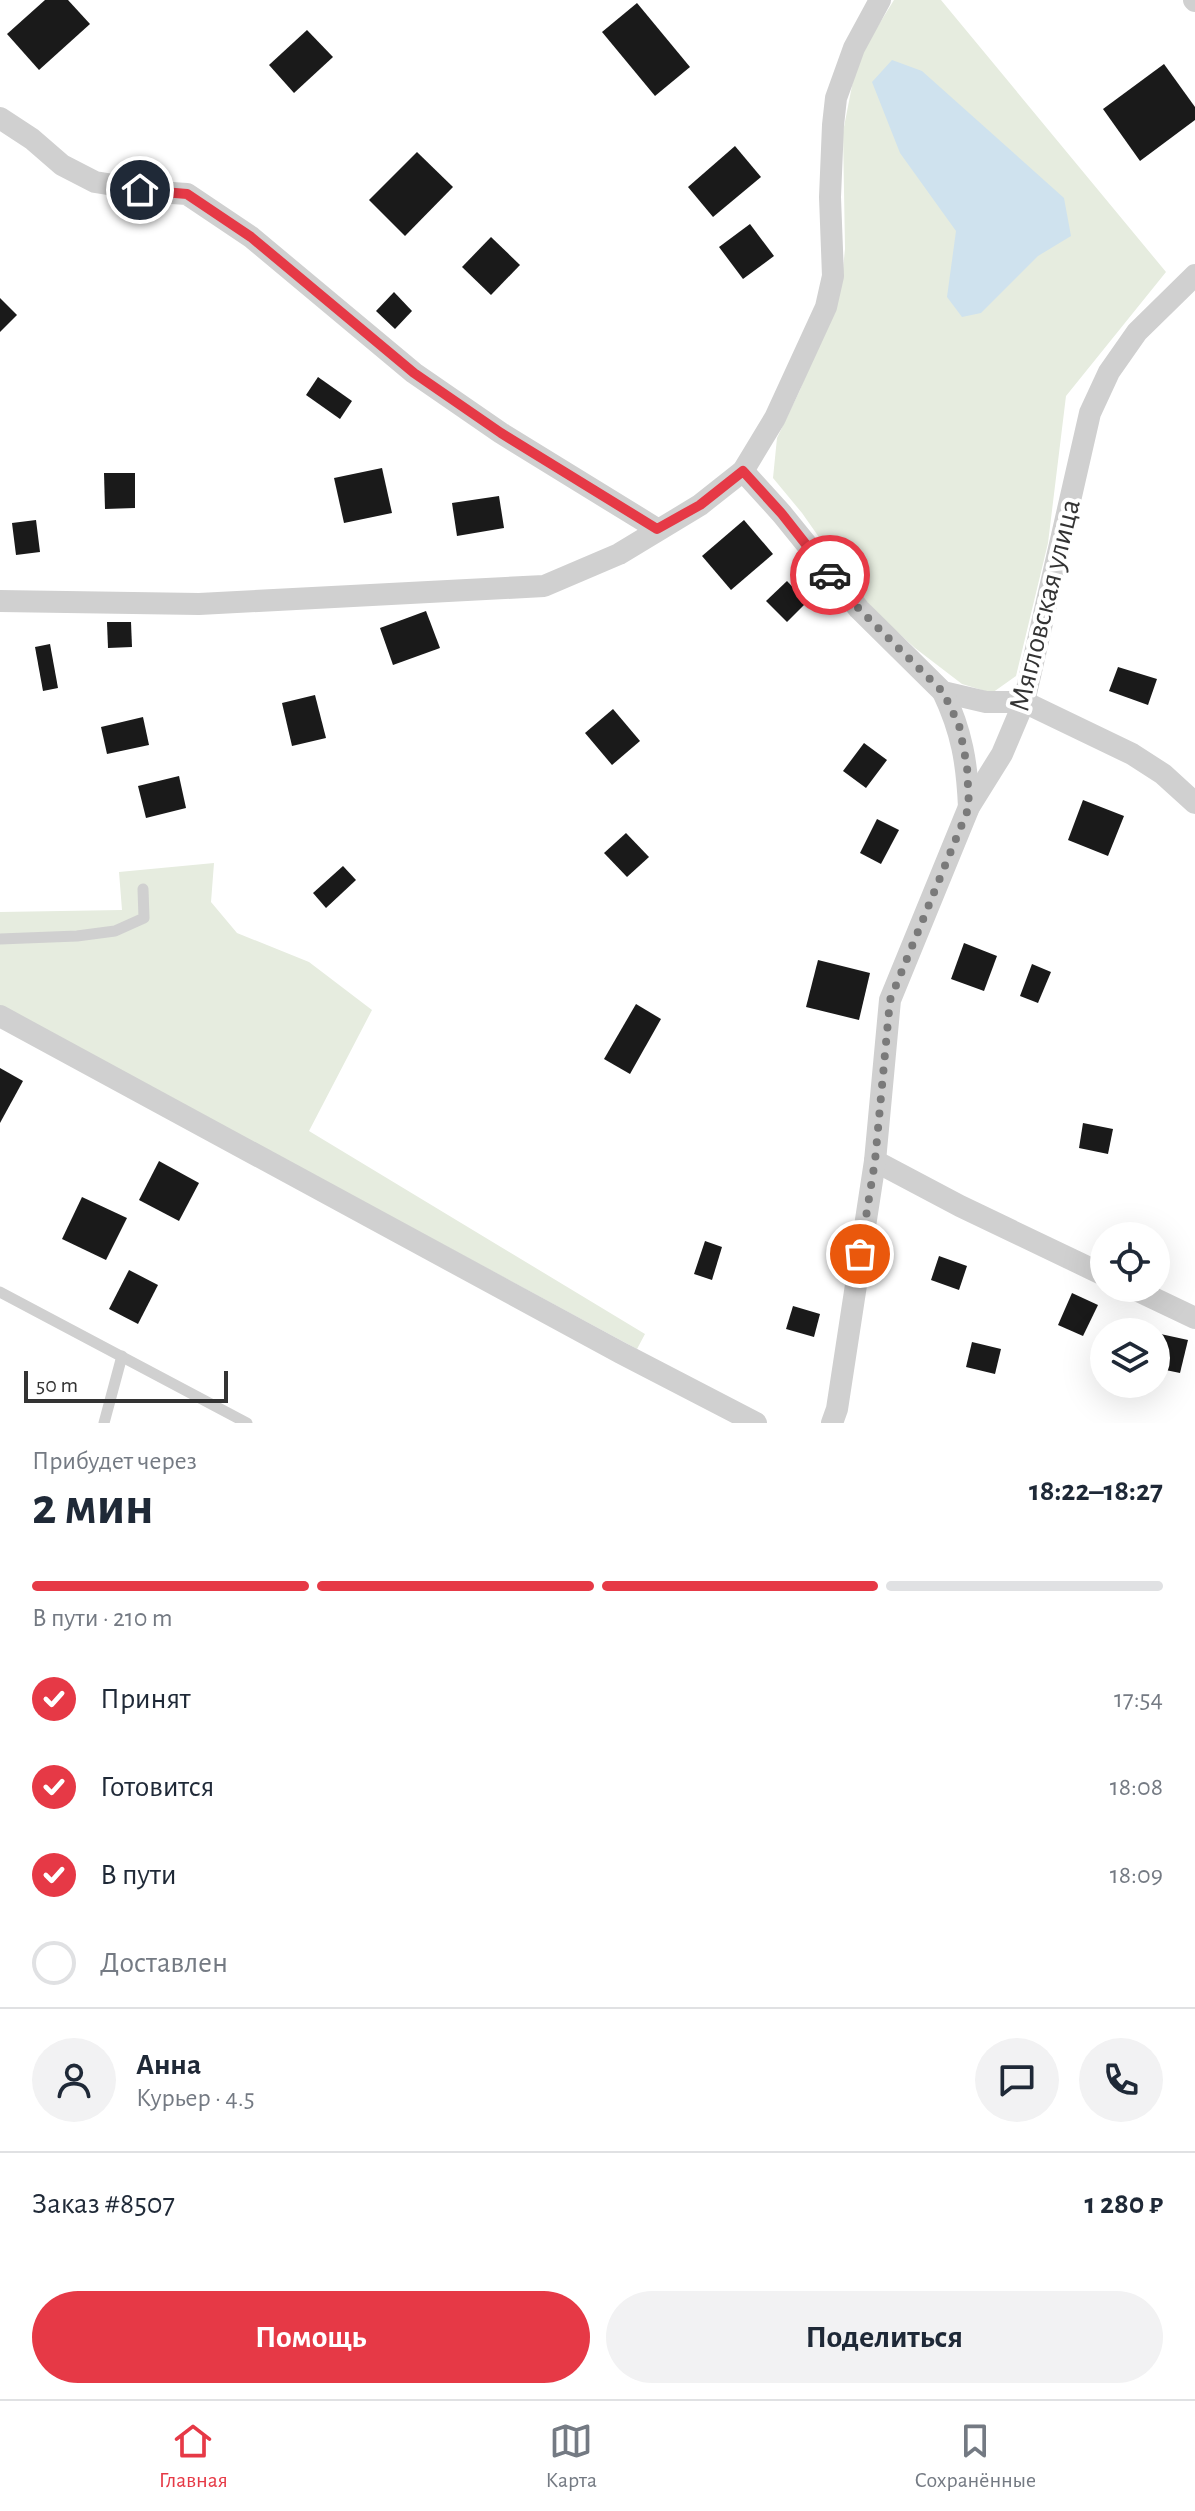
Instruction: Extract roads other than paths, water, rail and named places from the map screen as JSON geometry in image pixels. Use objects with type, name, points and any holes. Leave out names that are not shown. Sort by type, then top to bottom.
[{"type":"street","points":[[0,601],[199,604],[544,586],[619,554],[700,505],[743,471],[775,418],[826,307],[833,276],[830,197],[836,98],[854,48],[880,0]]},
{"type":"street","points":[[0,118],[32,139],[62,165],[95,182],[187,194],[251,237],[414,373],[501,433],[657,529]]},
{"type":"street","name":"Мягловская улица","points":[[832,1423],[837,1409],[875,1161],[890,1000],[969,807],[1002,754],[1024,702],[1090,413],[1109,372],[1137,332],[1195,275]]},
{"type":"street","points":[[743,471],[859,609],[943,692],[959,725],[967,766],[969,807]]},
{"type":"street","points":[[943,692],[986,702],[1024,702],[1132,754],[1163,774],[1195,803]]},
{"type":"street","points":[[0,1016],[593,1338],[756,1423]]},
{"type":"street","points":[[875,1161],[1090,1268]]},
{"type":"street","points":[[1161,1302],[1195,1318]]},
{"type":"lane","points":[[0,939],[115,931],[144,918],[143,889]]},
{"type":"lane","points":[[0,1292],[247,1423]]},
{"type":"lane","points":[[104,1423],[122,1356]]},
{"type":"water","points":[[892,60],[922,71],[1064,198],[1071,236],[1038,256],[981,313],[962,317],[947,297],[956,231],[900,153],[872,82]]}]
